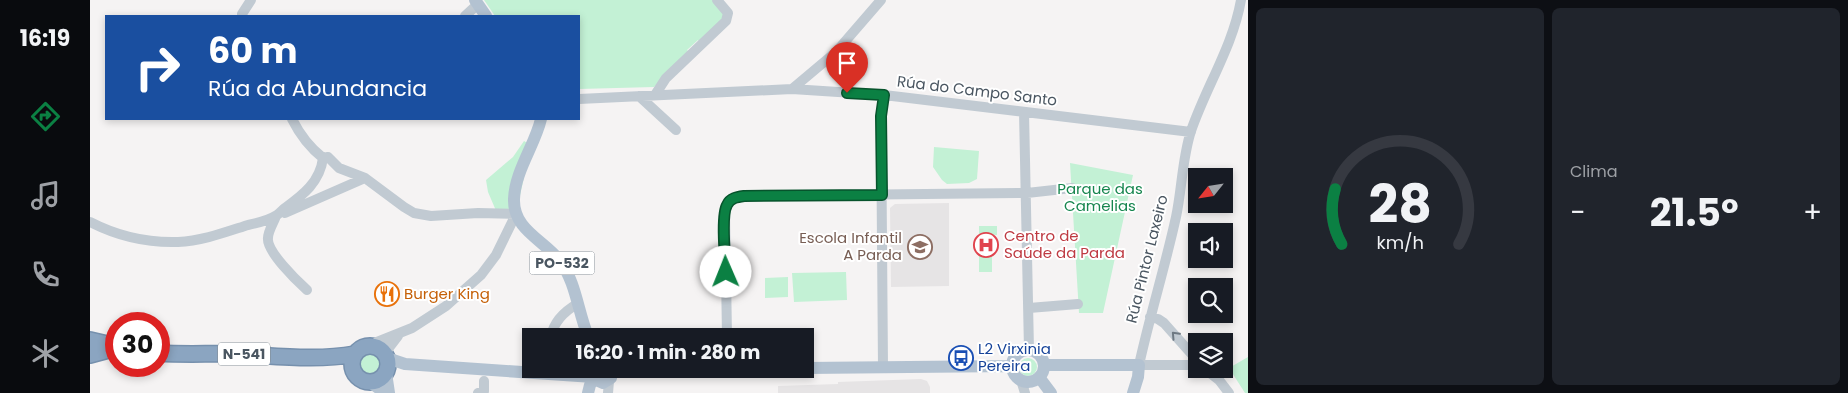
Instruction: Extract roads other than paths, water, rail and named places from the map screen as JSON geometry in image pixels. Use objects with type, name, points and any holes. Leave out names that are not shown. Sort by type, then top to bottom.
[{"type":"highway","points":[[90,340],[105,344]]},
{"type":"highway","points":[[354,361],[363,347],[384,360],[379,380],[370,382]]},
{"type":"highway","points":[[90,355],[105,350]]},
{"type":"highway","name":"N-541","points":[[170,354],[225,354],[354,361],[357,376],[361,380],[370,382]]},
{"type":"main road","points":[[476,2],[485,15]]},
{"type":"main road","points":[[516,214],[514,195],[541,120]]},
{"type":"main road","name":"PO-532","points":[[516,214],[530,234],[561,262],[568,274],[584,328]]},
{"type":"main road","points":[[1029,350],[1041,356],[1044,365],[1039,377],[1030,382],[1021,380],[1014,374],[1012,366],[1015,356],[1019,352],[1029,350]]},
{"type":"main road","points":[[389,393],[384,360],[405,364],[522,370]]},
{"type":"main road","points":[[1044,365],[1139,365]]},
{"type":"main road","name":"Rúa Pintor Laxeiro","points":[[1133,393],[1138,377],[1139,365]]},
{"type":"main road","points":[[814,368],[1012,366]]},
{"type":"main road","points":[[1039,377],[1051,393]]},
{"type":"main road","points":[[588,393],[590,385],[602,378]]},
{"type":"main road","points":[[593,393],[602,378]]},
{"type":"main road","points":[[370,382],[385,393]]},
{"type":"street","points":[[242,14],[251,0]]},
{"type":"street","points":[[655,95],[666,78],[726,21],[728,13],[717,0]]},
{"type":"street","points":[[792,89],[836,52],[882,0]]},
{"type":"street","name":"Rúa Pintor Laxeiro","points":[[1139,365],[1175,218],[1185,154],[1191,132],[1231,37],[1241,0]]},
{"type":"street","points":[[466,15],[476,2]]},
{"type":"street","name":"Rúa do Campo Santo","points":[[580,99],[792,89],[884,95],[1191,132]]},
{"type":"street","points":[[883,367],[881,116],[884,95]]},
{"type":"street","points":[[639,96],[676,130]]},
{"type":"street","points":[[1024,112],[1029,350]]},
{"type":"street","points":[[292,120],[299,134],[323,158],[328,157],[339,168],[366,178],[404,207],[423,215],[516,214],[496,255],[481,274],[446,306],[398,335],[384,360]]},
{"type":"street","points":[[307,290],[291,276],[269,245],[268,237],[282,210],[303,195],[314,182],[322,166],[323,158]]},
{"type":"street","points":[[90,222],[106,230],[136,239],[178,242],[220,234],[285,213],[366,178]]},
{"type":"street","points":[[726,328],[725,213],[730,200],[744,196],[1027,194],[1072,188]]},
{"type":"street","points":[[553,328],[568,309],[577,304]]},
{"type":"street","points":[[1029,308],[1078,304]]},
{"type":"street","points":[[1150,317],[1158,318],[1164,323],[1188,350]]},
{"type":"street","points":[[1139,365],[1188,365]]},
{"type":"street","points":[[1216,378],[1229,393]]},
{"type":"street","points":[[1021,380],[1025,393]]},
{"type":"street","points":[[478,393],[484,391],[484,381]]},
{"type":"place","name":"Centro de Saúde da Parda","points":[[986,245]]},
{"type":"place","name":"Escola Infantil A Parda","points":[[920,247]]},
{"type":"place","name":"Burger King","points":[[387,294]]},
{"type":"place","name":"L2 Virxinia Pereira","points":[[961,358]]},
{"type":"park label","name":"Parque das Camelias","points":[[1100,198]]}]
